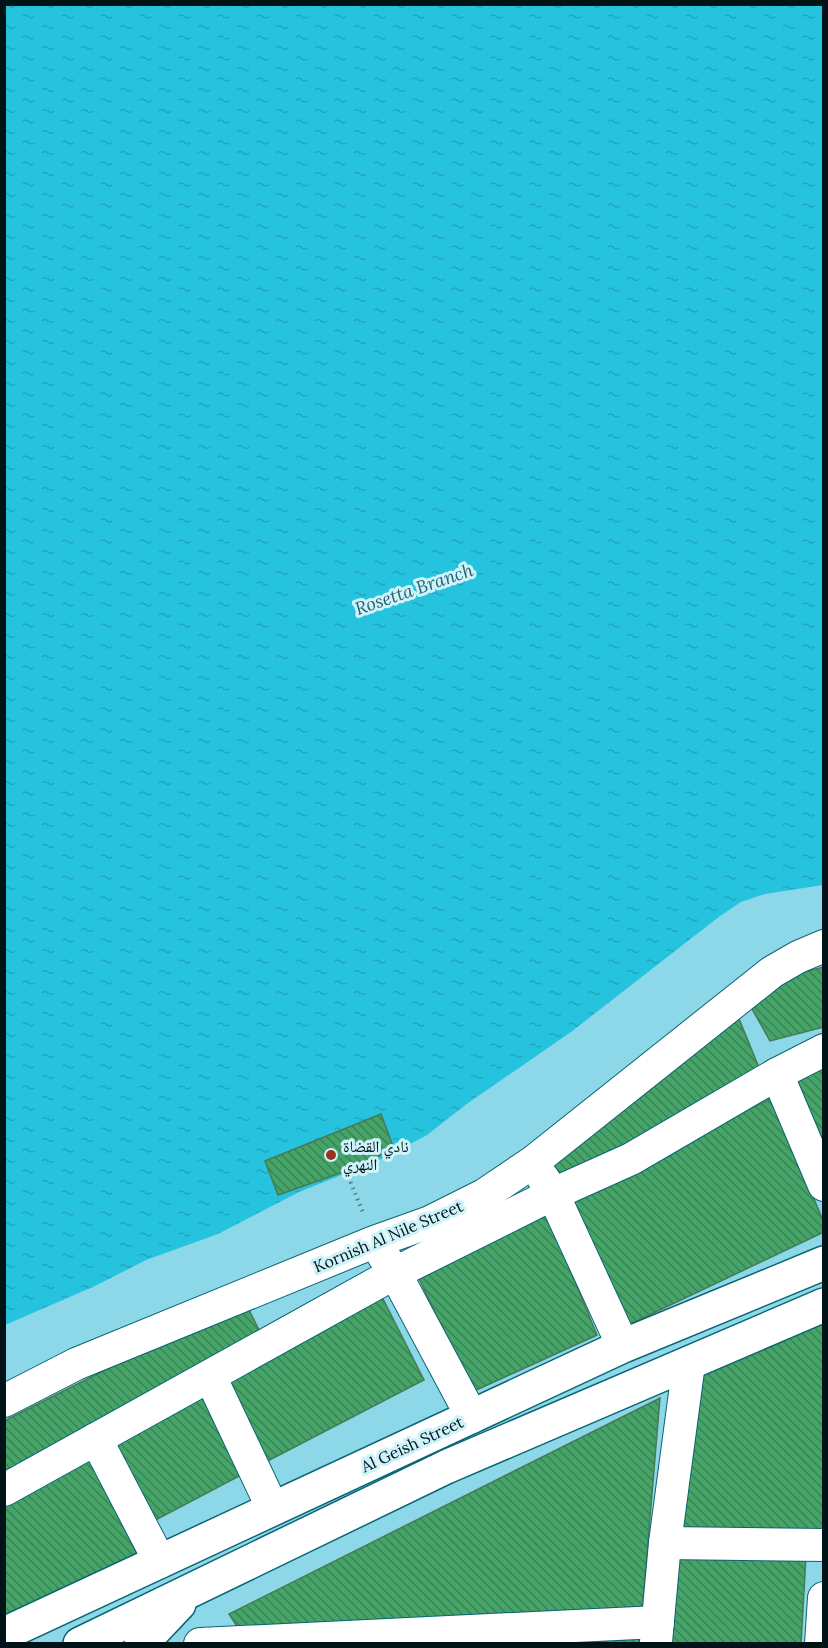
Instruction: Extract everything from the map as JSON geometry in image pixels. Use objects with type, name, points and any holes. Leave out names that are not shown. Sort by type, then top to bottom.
[{"type":"main road","name":"Al Geish Street","points":[[4,1634],[623,1346],[824,1263]]},
{"type":"main road","points":[[80,1644],[130,1634],[194,1588],[446,1467],[824,1305]]},
{"type":"main road","points":[[102,1589],[130,1634]]},
{"type":"street","name":"Kornish Al Nile Street","points":[[4,1401],[76,1364],[374,1242],[430,1222],[483,1195],[533,1162],[772,972],[824,946]]},
{"type":"street","points":[[4,1490],[395,1273],[553,1194],[632,1158],[777,1074],[824,1050]]},
{"type":"street","points":[[777,1074],[824,1185]]},
{"type":"street","points":[[533,1162],[553,1194],[623,1346]]},
{"type":"street","points":[[374,1242],[395,1273],[472,1417]]},
{"type":"street","points":[[200,1644],[657,1633],[665,1544],[689,1363]]},
{"type":"street","points":[[210,1376],[273,1509]]},
{"type":"street","points":[[96,1439],[160,1562]]},
{"type":"street","points":[[665,1544],[824,1545]]},
{"type":"street","points":[[821,1644],[824,1599]]},
{"type":"path","points":[[346,1171],[374,1242]]},
{"type":"water","name":"Rosetta Branch","points":[[5,5],[823,5],[823,885],[765,894],[741,902],[571,1032],[468,1103],[427,1135],[386,1157],[299,1192],[218,1234],[146,1260],[95,1286],[5,1325]]},
{"type":"building","points":[[824,967],[824,1027],[770,1041],[751,1007],[779,978]]},
{"type":"building","points":[[735,1009],[762,1075],[557,1184],[546,1159]]},
{"type":"building","points":[[824,1067],[824,1156],[791,1079]]},
{"type":"building","points":[[772,1098],[824,1223],[824,1232],[622,1328],[565,1201]]},
{"type":"building","name":"نادي القضاة النهري","points":[[381,1114],[394,1149],[346,1171],[278,1195],[265,1161]]},
{"type":"building","points":[[544,1206],[597,1335],[472,1392],[417,1274]]},
{"type":"building","points":[[379,1291],[424,1380],[262,1464],[225,1378]]},
{"type":"building","points":[[244,1300],[261,1334],[4,1472],[4,1421]]},
{"type":"building","points":[[824,1323],[824,1540],[673,1539],[695,1370]]},
{"type":"building","points":[[207,1388],[247,1472],[148,1524],[108,1444]]},
{"type":"building","points":[[660,1398],[642,1613],[240,1631],[229,1614]]},
{"type":"building","points":[[90,1455],[138,1557],[4,1618],[4,1501]]},
{"type":"building","points":[[673,1549],[806,1556],[801,1644],[664,1644]]},
{"type":"building","points":[[640,1634],[639,1644],[474,1644]]},
{"type":"place","name":"نادي القضاة النهري","points":[[331,1155]]}]
